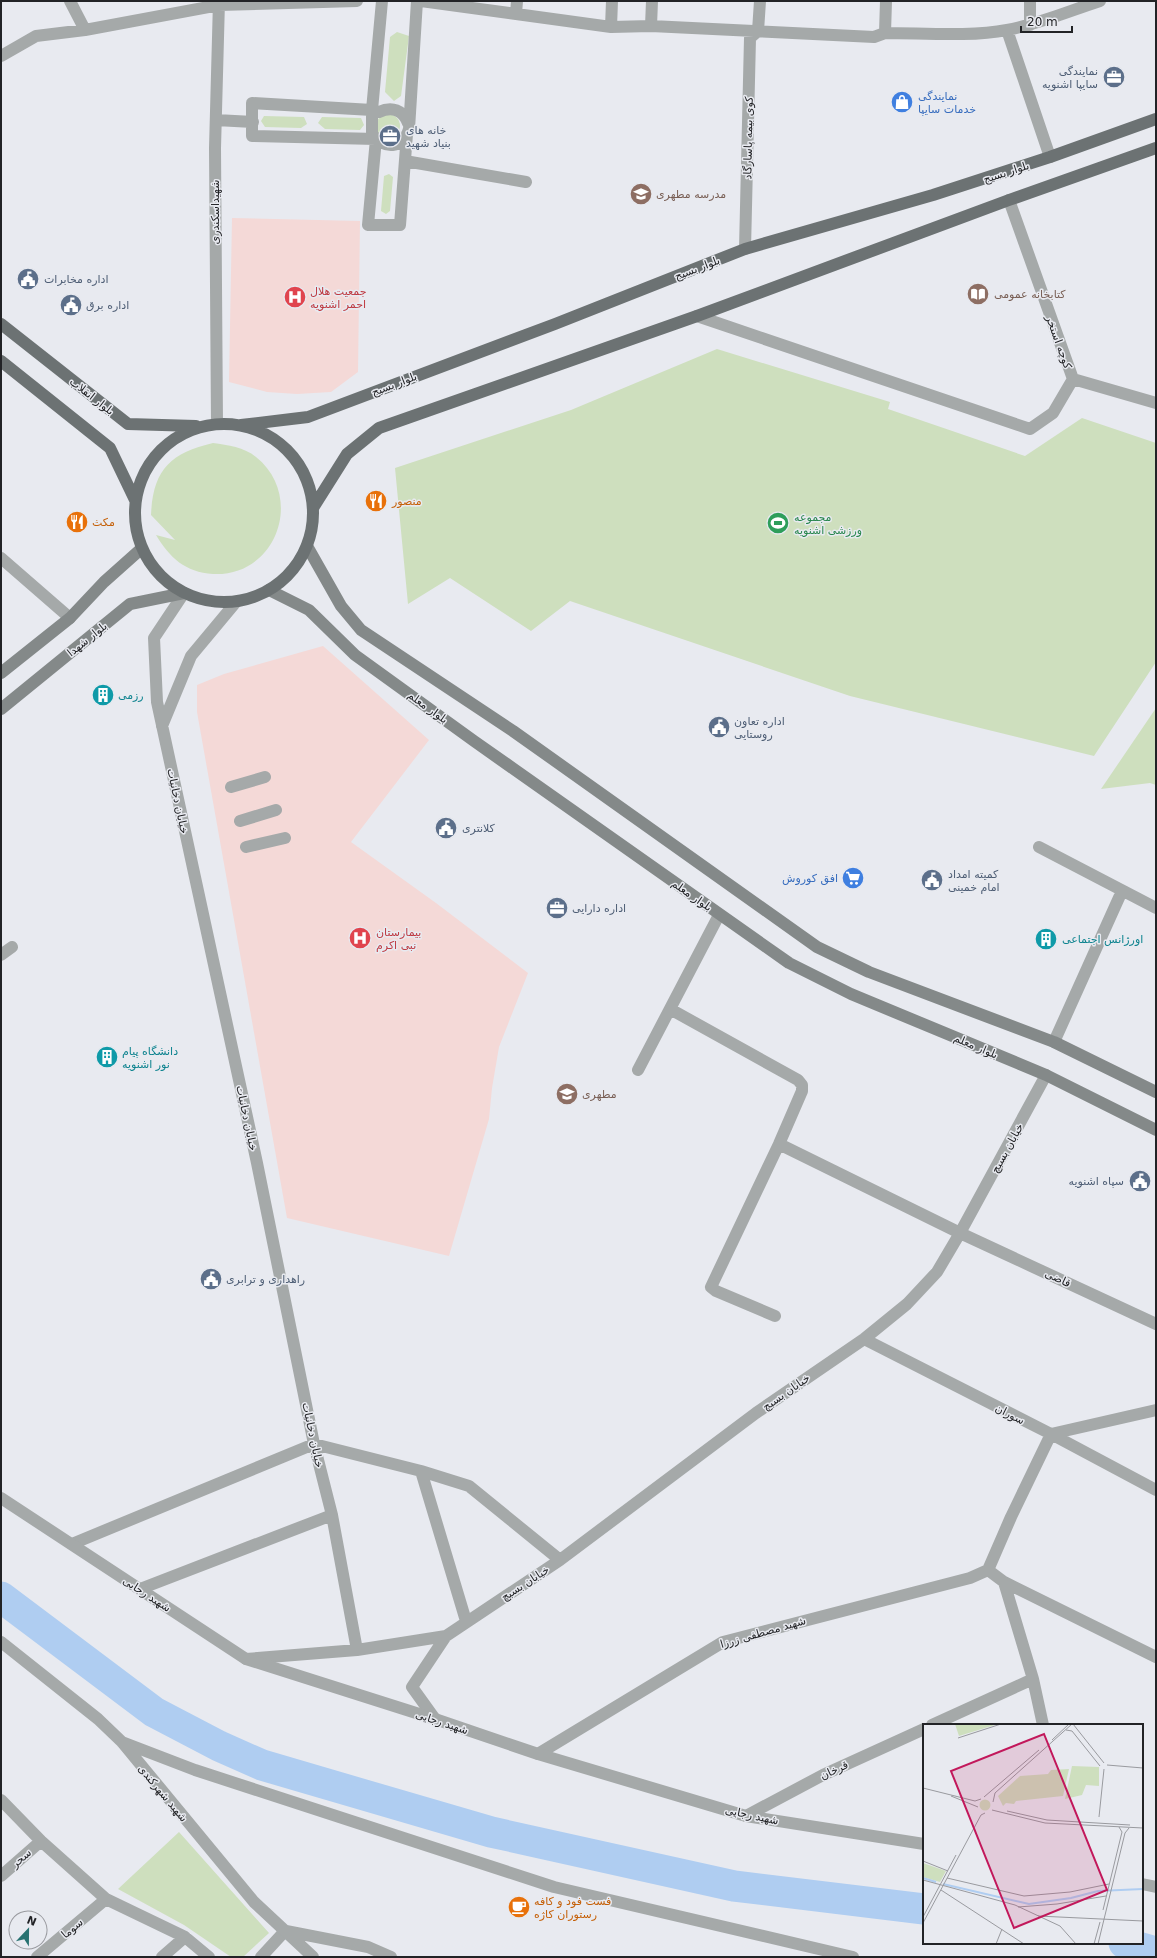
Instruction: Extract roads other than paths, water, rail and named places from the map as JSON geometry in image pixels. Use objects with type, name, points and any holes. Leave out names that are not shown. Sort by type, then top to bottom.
[{"type":"main road","name":"بلوار بسیج","points":[[241,425],[308,417],[555,324],[746,249],[933,195],[1050,157],[1156,119]]},
{"type":"main road","points":[[313,508],[347,454],[379,428],[697,316],[1009,200],[1156,148]]},
{"type":"main road","name":"بلوار انقلاب","points":[[1,324],[128,424],[199,426]]},
{"type":"main road","points":[[1,361],[110,448],[135,500]]},
{"type":"main road","points":[[217,423],[241,425],[269,435],[292,454],[307,479],[313,508],[312,527],[307,546],[292,571],[269,590],[253,598],[236,602],[206,600],[184,593],[169,584],[157,572],[141,549],[134,525],[135,500],[142,475],[156,454],[175,437],[199,426],[217,423]]},
{"type":"main road","points":[[307,546],[341,606],[361,630],[519,736],[779,918],[817,947],[869,972],[1054,1042],[1156,1092]]},
{"type":"main road","points":[[1,673],[70,618],[104,582],[141,549]]},
{"type":"main road","name":"بلوار معلم","points":[[269,590],[309,610],[355,655],[719,915],[789,963],[851,994],[1046,1075],[1156,1130]]},
{"type":"main road","name":"بلوار شهدا","points":[[1,709],[130,604],[184,593]]},
{"type":"street","points":[[70,1],[85,30]]},
{"type":"street","points":[[1,56],[36,36],[85,30],[219,3],[357,1]]},
{"type":"street","points":[[382,1],[372,110],[371,128],[376,139],[368,225],[400,225],[417,1]]},
{"type":"street","points":[[421,1],[611,27],[650,26],[874,37],[885,33],[990,32],[1007,30],[1100,1]]},
{"type":"street","points":[[516,14],[517,1]]},
{"type":"street","points":[[611,27],[612,1]]},
{"type":"street","points":[[650,26],[652,1]]},
{"type":"street","points":[[758,31],[760,1]]},
{"type":"street","points":[[885,33],[886,1]]},
{"type":"street","points":[[1030,1],[1030,24]]},
{"type":"street","name":"شهیداسکندری","points":[[217,423],[216,120],[219,3]]},
{"type":"street","points":[[1007,30],[1050,157]]},
{"type":"street","name":"کوی بیمه پاسارگاد","points":[[746,249],[750,38],[758,31]]},
{"type":"street","points":[[252,103],[372,110],[379,112],[385,109],[397,110],[406,117],[408,128],[399,144],[386,146],[376,139],[252,136],[252,103]]},
{"type":"street","points":[[216,120],[253,122]]},
{"type":"street","points":[[405,161],[526,182]]},
{"type":"street","name":"کوچه استخر","points":[[1009,200],[1073,379],[1156,403]]},
{"type":"street","points":[[697,316],[1030,429],[1053,413],[1073,379]]},
{"type":"street","points":[[1,558],[70,618]]},
{"type":"street","name":"خیابان دخانیات","points":[[184,593],[154,638],[157,702],[255,1156],[314,1444],[332,1515],[357,1650]]},
{"type":"street","points":[[162,726],[191,656],[236,602]]},
{"type":"street","points":[[231,787],[265,777]]},
{"type":"street","points":[[240,821],[276,810]]},
{"type":"street","points":[[246,847],[285,838]]},
{"type":"street","points":[[1039,847],[1156,908]]},
{"type":"street","points":[[1054,1042],[1122,891]]},
{"type":"street","points":[[638,1070],[719,915]]},
{"type":"street","points":[[1,955],[12,947]]},
{"type":"street","points":[[670,1010],[798,1080],[802,1085],[802,1092],[779,1144],[711,1287],[716,1291],[775,1316]]},
{"type":"street","name":"خیابان بسبچ","points":[[446,1636],[466,1621],[560,1560],[756,1413],[864,1339],[907,1304],[937,1272],[960,1233],[1046,1075]]},
{"type":"street","name":"قاضی","points":[[779,1144],[960,1233],[1156,1324]]},
{"type":"street","name":"سوران","points":[[864,1339],[1051,1434],[1156,1490]]},
{"type":"street","points":[[1156,1410],[1051,1434],[1011,1517],[988,1570],[1004,1582],[1156,1657]]},
{"type":"street","points":[[72,1544],[314,1444],[421,1471],[469,1486],[560,1560]]},
{"type":"street","points":[[421,1471],[466,1621]]},
{"type":"street","name":"شهید رجایی","points":[[1,1498],[246,1659],[436,1719],[538,1754],[746,1816],[923,1844]]},
{"type":"street","points":[[140,1589],[332,1515]]},
{"type":"street","name":"شهید مصطفی زرزا","points":[[538,1754],[723,1642],[970,1578],[988,1570]]},
{"type":"street","points":[[1004,1582],[1033,1679],[1043,1724]]},
{"type":"street","points":[[246,1659],[357,1650],[446,1636]]},
{"type":"street","points":[[436,1719],[412,1687],[446,1636]]},
{"type":"street","name":"شهید شهرکندی","points":[[1,1642],[98,1719],[122,1742],[254,1902],[313,1957]]},
{"type":"street","points":[[934,1724],[1033,1679]]},
{"type":"street","name":"قرخان","points":[[746,1816],[823,1775],[923,1729]]},
{"type":"street","points":[[122,1742],[195,1770],[554,1887],[853,1957]]},
{"type":"street","points":[[1,1800],[41,1841],[106,1899],[185,1937],[209,1957]]},
{"type":"street","name":"سحر","points":[[1,1876],[41,1841]]},
{"type":"street","points":[[1143,1884],[1156,1887]]},
{"type":"street","name":"سوما","points":[[37,1957],[106,1899]]},
{"type":"street","points":[[261,1957],[285,1931],[368,1947],[391,1957]]},
{"type":"street","points":[[162,1957],[185,1937]]},
{"type":"waterway","points":[[1,1597],[154,1712],[219,1746],[262,1765],[491,1832],[734,1886],[923,1909]]},
{"type":"waterway","points":[[1128,1944],[1156,1952]]},
{"type":"place","name":"نمایندگی سایپا اشنویه","points":[[1114,77]]},
{"type":"place","name":"نمایندگی خدمات سایپا","points":[[902,102]]},
{"type":"place","name":"خانه های بنیاد شهید","points":[[390,136]]},
{"type":"place","name":"مدرسه مطهری","points":[[641,194]]},
{"type":"place","name":"اداره مخابرات","points":[[28,279]]},
{"type":"place","name":"کتابخانه عمومی","points":[[978,294]]},
{"type":"place","name":"جمعیت هلال احمر اشنویه","points":[[295,297]]},
{"type":"place","name":"اداره برق","points":[[71,305]]},
{"type":"place","name":"منصور","points":[[376,501]]},
{"type":"place","name":"مکث","points":[[77,522]]},
{"type":"place","name":"مجموعه ورزشی اشنویه","points":[[778,523]]},
{"type":"place","name":"رزمی","points":[[103,695]]},
{"type":"place","name":"اداره تعاون روستایی","points":[[719,727]]},
{"type":"place","name":"کلانتری","points":[[446,828]]},
{"type":"place","name":"افق کوروش","points":[[853,878]]},
{"type":"place","name":"کمیته امداد امام خمینی","points":[[932,880]]},
{"type":"place","name":"اداره دارایی","points":[[557,908]]},
{"type":"place","name":"بیمارستان نبی اکرم","points":[[360,938]]},
{"type":"place","name":"اورژانس اجتماعی","points":[[1046,939]]},
{"type":"place","name":"دانشگاه پیام نور اشنویه","points":[[107,1057]]},
{"type":"place","name":"مطهری","points":[[567,1094]]},
{"type":"place","name":"سپاه اشنویه","points":[[1140,1181]]},
{"type":"place","name":"راهداری و ترابری","points":[[211,1279]]},
{"type":"place","name":"فست فود و کافه رستوران کاژه","points":[[519,1907]]}]
